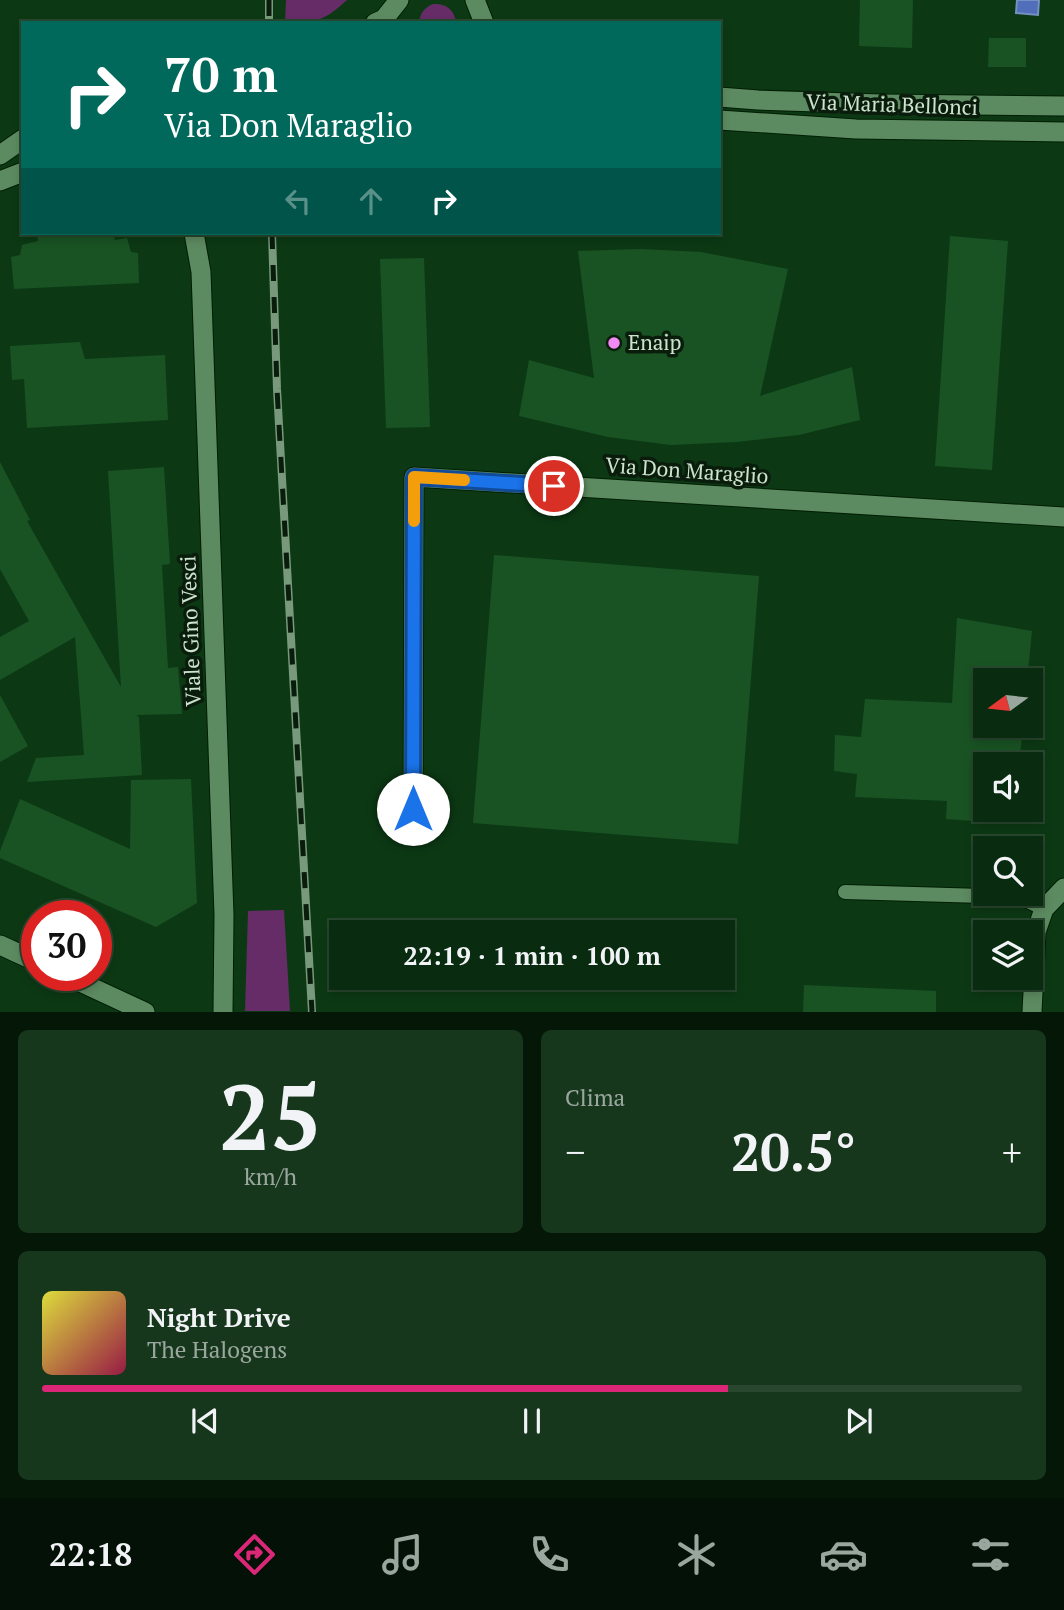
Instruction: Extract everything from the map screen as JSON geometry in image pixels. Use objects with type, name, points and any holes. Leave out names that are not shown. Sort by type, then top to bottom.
[{"type":"street","points":[[475,0],[484,21]]},
{"type":"street","points":[[380,21],[396,9]]},
{"type":"street","name":"Via Maria Bellonci","points":[[721,97],[881,104],[1064,106]]},
{"type":"street","name":"Via Maria Bellonci","points":[[721,120],[856,129],[1064,132]]},
{"type":"street","points":[[0,155],[21,140]]},
{"type":"street","points":[[0,181],[21,173]]},
{"type":"street","name":"Viale Gino Vesci","points":[[193,238],[201,272],[224,901],[223,1012]]},
{"type":"street","name":"Via Don Maraglio","points":[[413,836],[414,477],[1064,517]]},
{"type":"street","points":[[1032,1012],[1036,932],[1044,909],[1064,888]]},
{"type":"street","points":[[0,945],[21,955]]},
{"type":"street","points":[[100,991],[145,1012]]},
{"type":"lane","points":[[845,892],[1020,897],[1044,909]]},
{"type":"shaded area","points":[[286,0],[347,0],[319,19],[285,21]]},
{"type":"shaded area","points":[[433,4],[449,8],[456,21],[419,21],[427,7]]},
{"type":"shaded area","points":[[284,910],[290,1011],[245,1011],[248,911]]},
{"type":"water","points":[[1017,0],[1039,0],[1038,15],[1016,13]]},
{"type":"building","points":[[860,0],[913,0],[912,48],[859,46]]},
{"type":"building","points":[[989,38],[1026,38],[1026,67],[988,67]]},
{"type":"building","points":[[37,235],[114,235],[115,240],[127,238],[131,252],[138,253],[139,283],[14,289],[11,257],[20,255],[22,245],[38,241]]},
{"type":"building","points":[[950,236],[1008,241],[992,470],[935,466]]},
{"type":"building","points":[[640,249],[701,252],[788,269],[760,396],[852,367],[860,420],[799,435],[671,445],[608,437],[519,416],[529,360],[594,378],[578,251]]},
{"type":"building","points":[[424,258],[430,427],[386,428],[380,259]]},
{"type":"building","points":[[80,342],[85,359],[165,355],[168,420],[27,428],[24,379],[12,380],[10,346]]},
{"type":"building","points":[[0,462],[30,520],[27,521],[121,687],[108,471],[164,467],[170,564],[162,565],[168,668],[178,667],[182,714],[137,715],[142,775],[27,782],[36,758],[84,755],[75,637],[0,680],[0,637],[29,621],[0,569]]},
{"type":"building","points":[[494,555],[759,576],[738,844],[473,823]]},
{"type":"building","points":[[957,618],[1032,631],[1028,668],[973,668],[973,738],[1022,738],[1020,752],[973,752],[973,821],[946,819],[947,801],[855,797],[857,774],[834,771],[835,735],[861,737],[865,699],[952,703]]},
{"type":"building","points":[[0,695],[28,746],[0,762]]},
{"type":"building","points":[[191,779],[197,903],[156,927],[112,908],[112,900],[95,900],[0,858],[0,851],[20,799],[130,849],[131,780]]},
{"type":"building","points":[[804,985],[936,991],[936,1012],[803,1012]]},
{"type":"railway","points":[[269,0],[269,21]]},
{"type":"railway","points":[[272,235],[277,389],[312,1012]]},
{"type":"slow traffic","points":[[414,521],[414,477],[464,480]]},
{"type":"place","name":"Enaip","points":[[614,343]]},
{"type":"route","points":[[413,809],[414,477],[554,486]]}]
